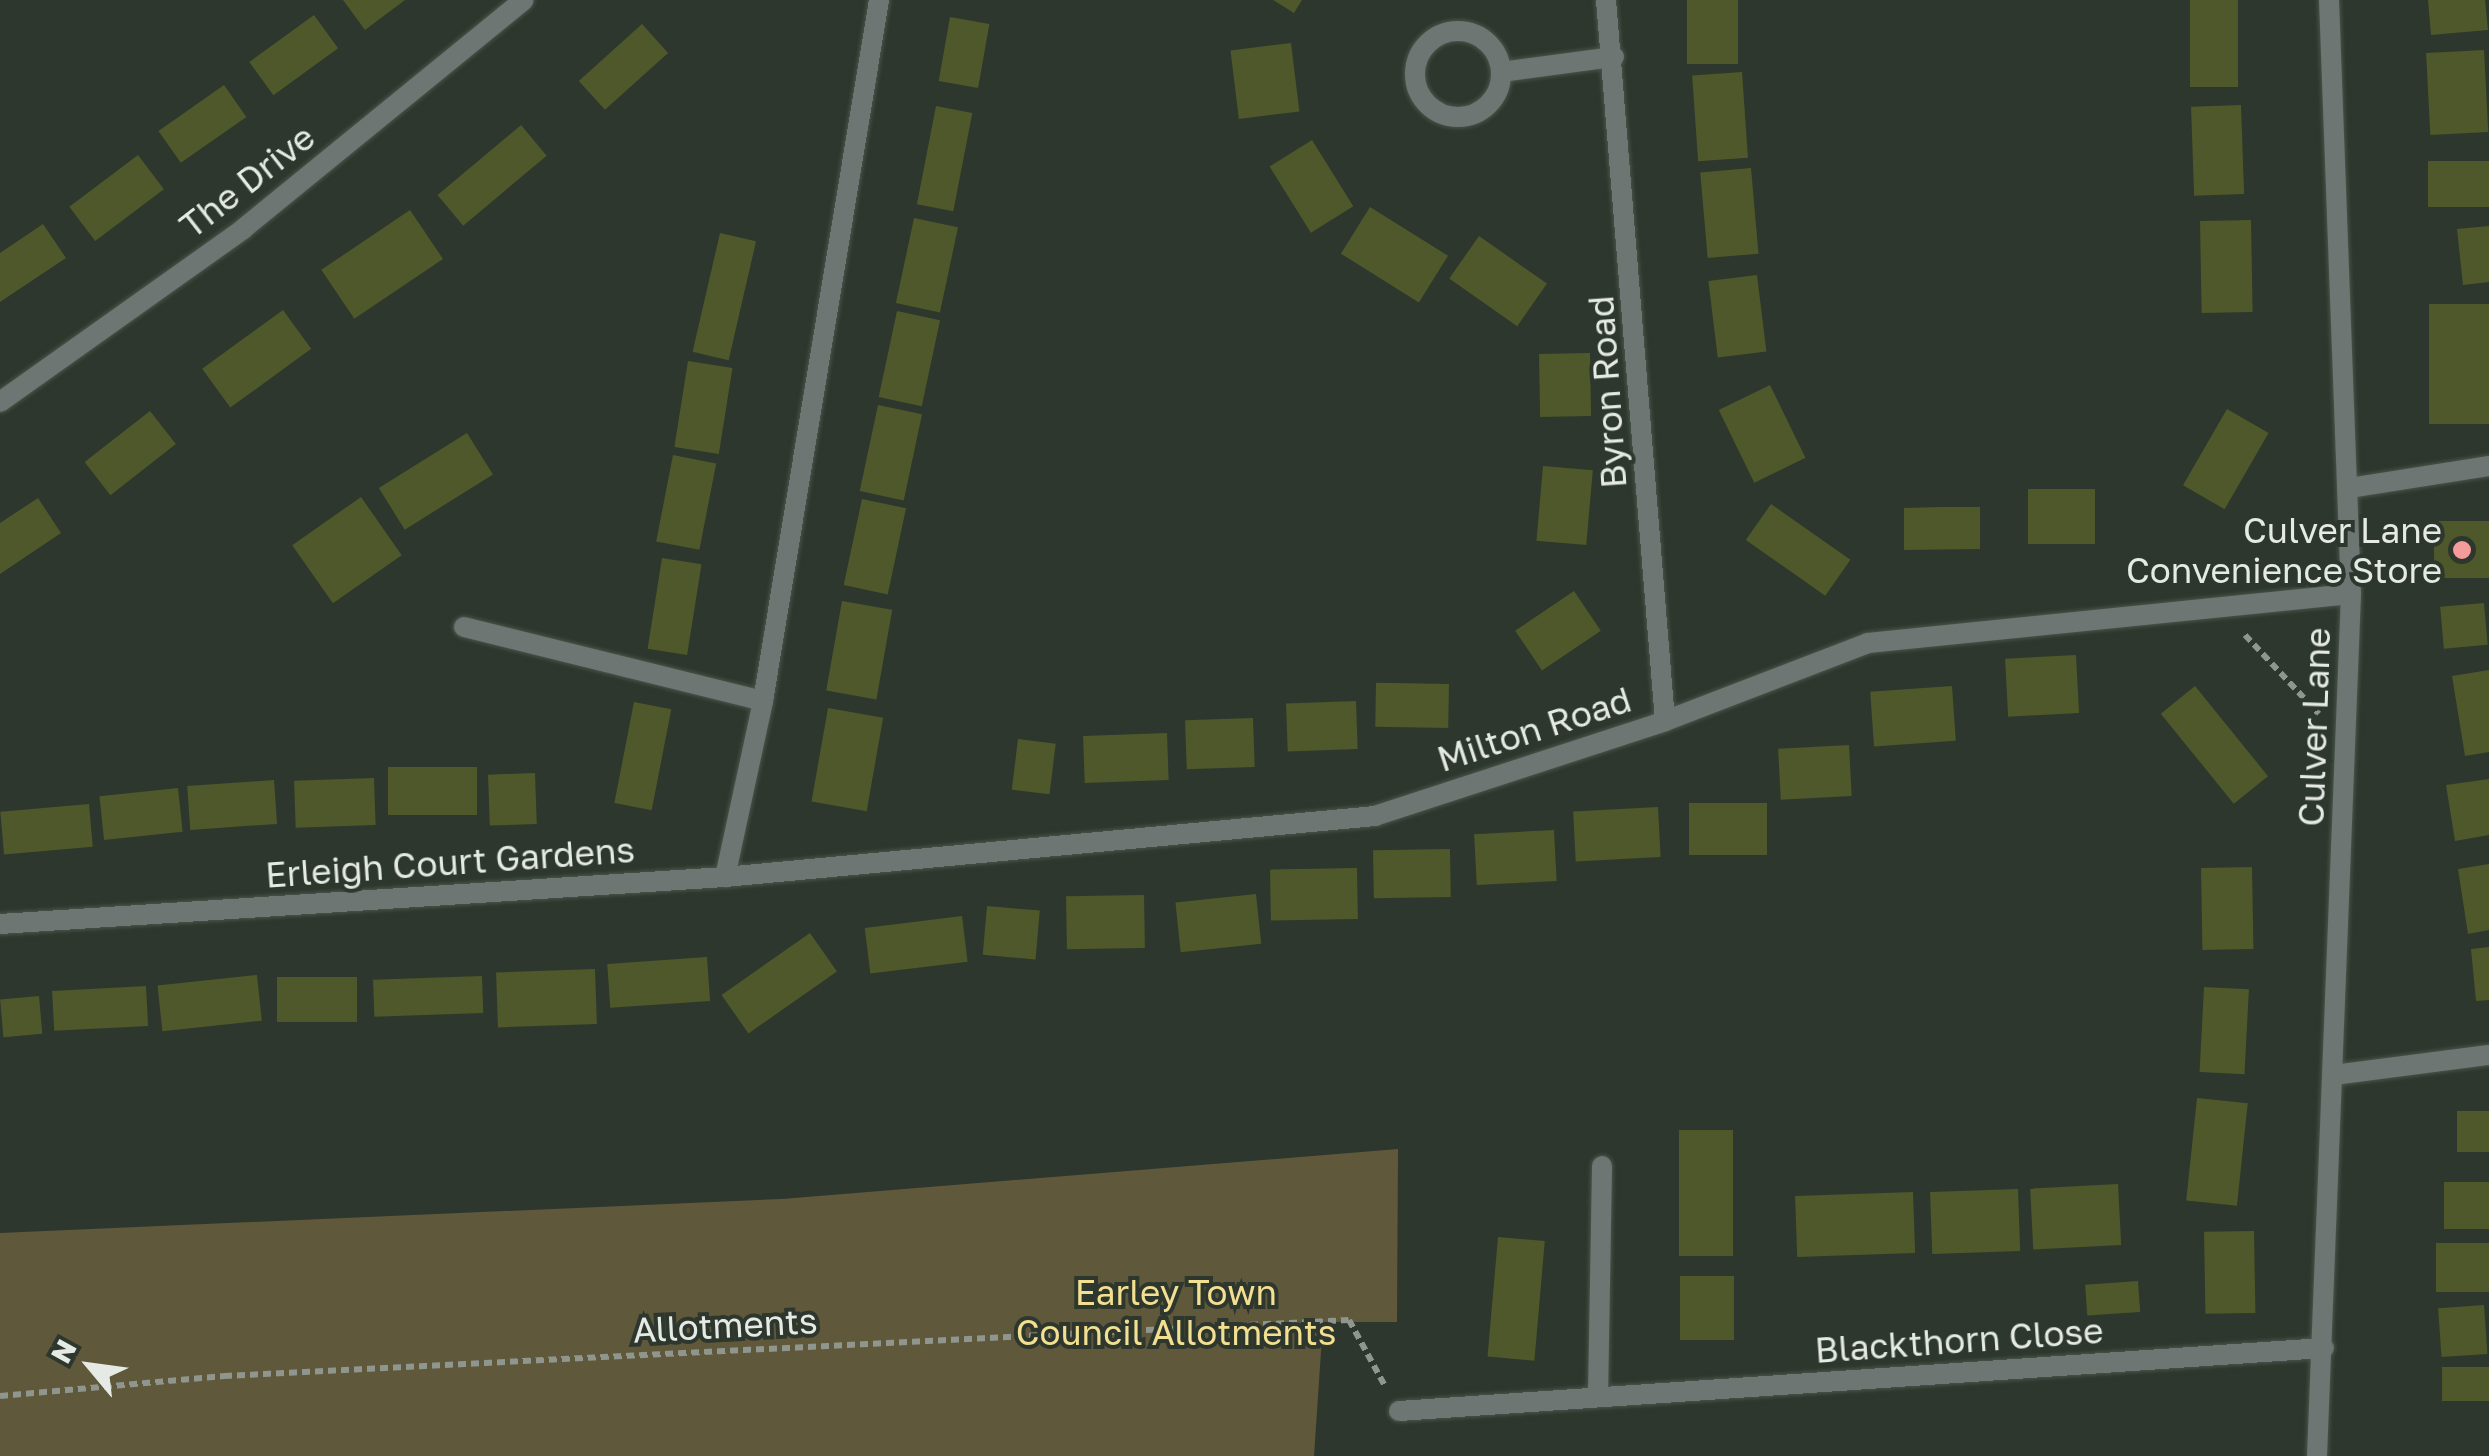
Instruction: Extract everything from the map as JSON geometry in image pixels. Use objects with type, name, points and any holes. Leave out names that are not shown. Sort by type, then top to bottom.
[{"type":"street","name":"The Drive","points":[[0,402],[242,229],[524,0]]},
{"type":"street","points":[[725,876],[763,701],[879,0]]},
{"type":"street","name":"Byron Road","points":[[1606,0],[1614,58],[1665,721]]},
{"type":"street","name":"Culver Lane","points":[[2318,1456],[2350,748],[2352,594],[2329,0]]},
{"type":"street","points":[[1465,31],[1491,45],[1501,72],[1494,99],[1458,118],[1432,110],[1414,73],[1424,45],[1465,31]]},
{"type":"street","points":[[1501,72],[1614,58]]},
{"type":"street","points":[[2349,488],[2489,466]]},
{"type":"street","name":"Milton Road","points":[[725,876],[1375,816],[1665,721],[1868,643],[2216,603],[2352,594]]},
{"type":"street","points":[[464,627],[763,701]]},
{"type":"street","name":"Erleigh Court Gardens","points":[[0,924],[725,876]]},
{"type":"street","points":[[2334,1075],[2489,1055]]},
{"type":"street","points":[[1598,1397],[1602,1166]]},
{"type":"street","name":"Blackthorn Close","points":[[1399,1411],[2324,1348]]},
{"type":"path","points":[[2216,603],[2350,748]]},
{"type":"path","name":"Allotments","points":[[0,1396],[224,1376],[1349,1320],[1399,1411]]},
{"type":"green space","name":"Earley Town Council Allotments","points":[[1398,1149],[1397,1322],[1323,1322],[1314,1456],[0,1456],[0,1233],[782,1199]]},
{"type":"building","points":[[343,0],[405,0],[365,30]]},
{"type":"building","points":[[1273,0],[1302,0],[1294,13]]},
{"type":"building","points":[[1687,0],[1738,0],[1738,64],[1687,64]]},
{"type":"building","points":[[2190,0],[2238,0],[2238,87],[2190,87]]},
{"type":"building","points":[[2428,0],[2485,0],[2488,30],[2431,35]]},
{"type":"building","points":[[314,15],[338,48],[273,95],[249,62]]},
{"type":"building","points":[[950,17],[989,24],[978,88],[939,81]]},
{"type":"building","points":[[642,24],[668,53],[605,110],[579,81]]},
{"type":"building","points":[[1291,43],[1299,111],[1239,119],[1230,50]]},
{"type":"building","points":[[2484,50],[2488,132],[2430,135],[2426,53]]},
{"type":"building","points":[[1742,72],[1748,158],[1698,161],[1692,75]]},
{"type":"building","points":[[224,85],[246,117],[181,163],[158,131]]},
{"type":"building","points":[[2241,105],[2244,194],[2194,196],[2191,107]]},
{"type":"building","points":[[936,106],[972,113],[953,211],[917,204]]},
{"type":"building","points":[[521,125],[547,156],[463,226],[438,195]]},
{"type":"building","points":[[1312,140],[1353,206],[1311,233],[1270,166]]},
{"type":"building","points":[[138,155],[164,189],[95,241],[69,207]]},
{"type":"building","points":[[2428,161],[2489,161],[2489,207],[2428,207]]},
{"type":"building","points":[[1751,168],[1758,254],[1708,258],[1700,172]]},
{"type":"building","points":[[1370,207],[1448,256],[1419,302],[1341,254]]},
{"type":"building","points":[[410,210],[443,259],[354,319],[321,270]]},
{"type":"building","points":[[914,218],[958,227],[940,312],[896,303]]},
{"type":"building","points":[[2251,220],[2253,312],[2202,313],[2200,221]]},
{"type":"building","points":[[43,224],[66,258],[0,302],[0,253]]},
{"type":"building","points":[[2489,226],[2489,282],[2463,285],[2457,229]]},
{"type":"building","points":[[720,233],[756,241],[729,360],[693,352]]},
{"type":"building","points":[[1479,236],[1547,284],[1517,326],[1449,279]]},
{"type":"building","points":[[1757,275],[1766,351],[1718,357],[1708,281]]},
{"type":"building","points":[[2429,304],[2489,304],[2489,424],[2429,424]]},
{"type":"building","points":[[283,310],[311,349],[230,408],[202,369]]},
{"type":"building","points":[[897,311],[940,320],[922,406],[879,397]]},
{"type":"building","points":[[1590,353],[1591,416],[1540,417],[1539,354]]},
{"type":"building","points":[[688,361],[732,368],[719,454],[674,447]]},
{"type":"building","points":[[1770,385],[1806,458],[1754,483],[1719,410]]},
{"type":"building","points":[[878,405],[922,414],[904,500],[860,491]]},
{"type":"building","points":[[2227,409],[2269,433],[2225,509],[2183,485]]},
{"type":"building","points":[[150,411],[176,444],[110,495],[85,462]]},
{"type":"building","points":[[467,433],[493,475],[405,530],[379,488]]},
{"type":"building","points":[[673,455],[716,463],[699,550],[656,541]]},
{"type":"building","points":[[1543,466],[1593,470],[1586,545],[1536,541]]},
{"type":"building","points":[[2028,489],[2095,489],[2095,544],[2028,544]]},
{"type":"building","points":[[361,497],[402,555],[333,603],[292,545]]},
{"type":"building","points":[[38,498],[61,533],[0,574],[0,523]]},
{"type":"building","points":[[862,499],[906,508],[888,594],[844,585]]},
{"type":"building","points":[[1771,504],[1850,560],[1825,596],[1746,540]]},
{"type":"building","points":[[1980,507],[1980,549],[1904,550],[1904,508]]},
{"type":"building","name":"Culver Lane Convenience Store","points":[[2434,521],[2489,521],[2489,578],[2434,578]]},
{"type":"building","points":[[662,558],[702,564],[687,655],[648,649]]},
{"type":"building","points":[[1574,591],[1601,631],[1542,670],[1515,631]]},
{"type":"building","points":[[842,601],[892,610],[876,699],[826,691]]},
{"type":"building","points":[[2484,603],[2488,645],[2444,649],[2440,607]]},
{"type":"building","points":[[2076,655],[2079,713],[2008,717],[2005,659]]},
{"type":"building","points":[[2489,670],[2489,752],[2465,756],[2452,676]]},
{"type":"building","points":[[1376,683],[1449,684],[1448,728],[1375,727]]},
{"type":"building","points":[[1952,686],[1956,741],[1874,747],[1870,692]]},
{"type":"building","points":[[2195,686],[2268,776],[2234,804],[2161,714]]},
{"type":"building","points":[[1356,701],[1358,749],[1288,751],[1286,703]]},
{"type":"building","points":[[634,702],[671,709],[652,810],[614,803]]},
{"type":"building","points":[[828,708],[883,718],[867,811],[812,802]]},
{"type":"building","points":[[1253,718],[1255,767],[1187,769],[1185,720]]},
{"type":"building","points":[[1167,733],[1169,780],[1085,783],[1083,736]]},
{"type":"building","points":[[1018,739],[1056,744],[1050,794],[1012,790]]},
{"type":"building","points":[[1849,745],[1852,796],[1781,800],[1778,749]]},
{"type":"building","points":[[388,767],[477,767],[477,815],[388,815]]},
{"type":"building","points":[[535,773],[537,824],[490,826],[488,775]]},
{"type":"building","points":[[374,778],[376,825],[296,828],[294,781]]},
{"type":"building","points":[[2489,779],[2489,835],[2455,841],[2446,785]]},
{"type":"building","points":[[274,780],[277,824],[190,830],[187,786]]},
{"type":"building","points":[[178,788],[183,832],[104,840],[99,796]]},
{"type":"building","points":[[1689,803],[1767,803],[1767,855],[1689,855]]},
{"type":"building","points":[[89,804],[93,847],[4,855],[0,812]]},
{"type":"building","points":[[1658,807],[1661,857],[1576,861],[1573,811]]},
{"type":"building","points":[[1554,830],[1557,881],[1477,885],[1474,834]]},
{"type":"building","points":[[1450,849],[1451,897],[1374,898],[1373,850]]},
{"type":"building","points":[[2489,864],[2489,930],[2468,934],[2458,869]]},
{"type":"building","points":[[2252,867],[2253,949],[2202,950],[2201,868]]},
{"type":"building","points":[[1357,868],[1358,919],[1271,921],[1270,870]]},
{"type":"building","points":[[1256,894],[1261,944],[1181,952],[1175,902]]},
{"type":"building","points":[[1144,895],[1145,948],[1067,949],[1066,896]]},
{"type":"building","points":[[987,906],[1040,911],[1036,959],[983,955]]},
{"type":"building","points":[[962,916],[968,962],[870,974],[865,928]]},
{"type":"building","points":[[810,933],[837,972],[748,1033],[722,995]]},
{"type":"building","points":[[2489,947],[2489,1000],[2476,1001],[2471,949]]},
{"type":"building","points":[[707,957],[710,1001],[610,1008],[607,964]]},
{"type":"building","points":[[595,969],[597,1024],[498,1027],[496,972]]},
{"type":"building","points":[[257,975],[262,1021],[162,1031],[158,985]]},
{"type":"building","points":[[482,976],[483,1013],[374,1017],[373,980]]},
{"type":"building","points":[[277,977],[357,977],[357,1022],[277,1022]]},
{"type":"building","points":[[146,986],[148,1026],[54,1031],[52,991]]},
{"type":"building","points":[[2204,987],[2249,989],[2244,1074],[2200,1072]]},
{"type":"building","points":[[39,996],[42,1034],[3,1037],[0,999]]},
{"type":"building","points":[[2197,1098],[2248,1103],[2237,1206],[2186,1200]]},
{"type":"building","points":[[2457,1111],[2489,1111],[2489,1152],[2457,1152]]},
{"type":"building","points":[[1679,1130],[1733,1130],[1733,1256],[1679,1256]]},
{"type":"building","points":[[2444,1182],[2489,1182],[2489,1229],[2444,1229]]},
{"type":"building","points":[[2118,1184],[2121,1245],[2033,1250],[2030,1189]]},
{"type":"building","points":[[2018,1189],[2020,1251],[1932,1254],[1930,1192]]},
{"type":"building","points":[[1913,1192],[1915,1253],[1797,1257],[1795,1196]]},
{"type":"building","points":[[2254,1231],[2255,1313],[2205,1314],[2204,1232]]},
{"type":"building","points":[[1498,1237],[1545,1241],[1534,1361],[1488,1357]]},
{"type":"building","points":[[2436,1243],[2489,1243],[2489,1292],[2436,1292]]},
{"type":"building","points":[[1680,1276],[1734,1276],[1734,1340],[1680,1340]]},
{"type":"building","points":[[2138,1281],[2140,1312],[2087,1316],[2085,1285]]},
{"type":"building","points":[[2484,1305],[2487,1354],[2442,1357],[2438,1308]]},
{"type":"building","points":[[2442,1367],[2489,1367],[2489,1401],[2442,1401]]},
{"type":"place","name":"Culver Lane Convenience Store","points":[[2462,550]]}]
